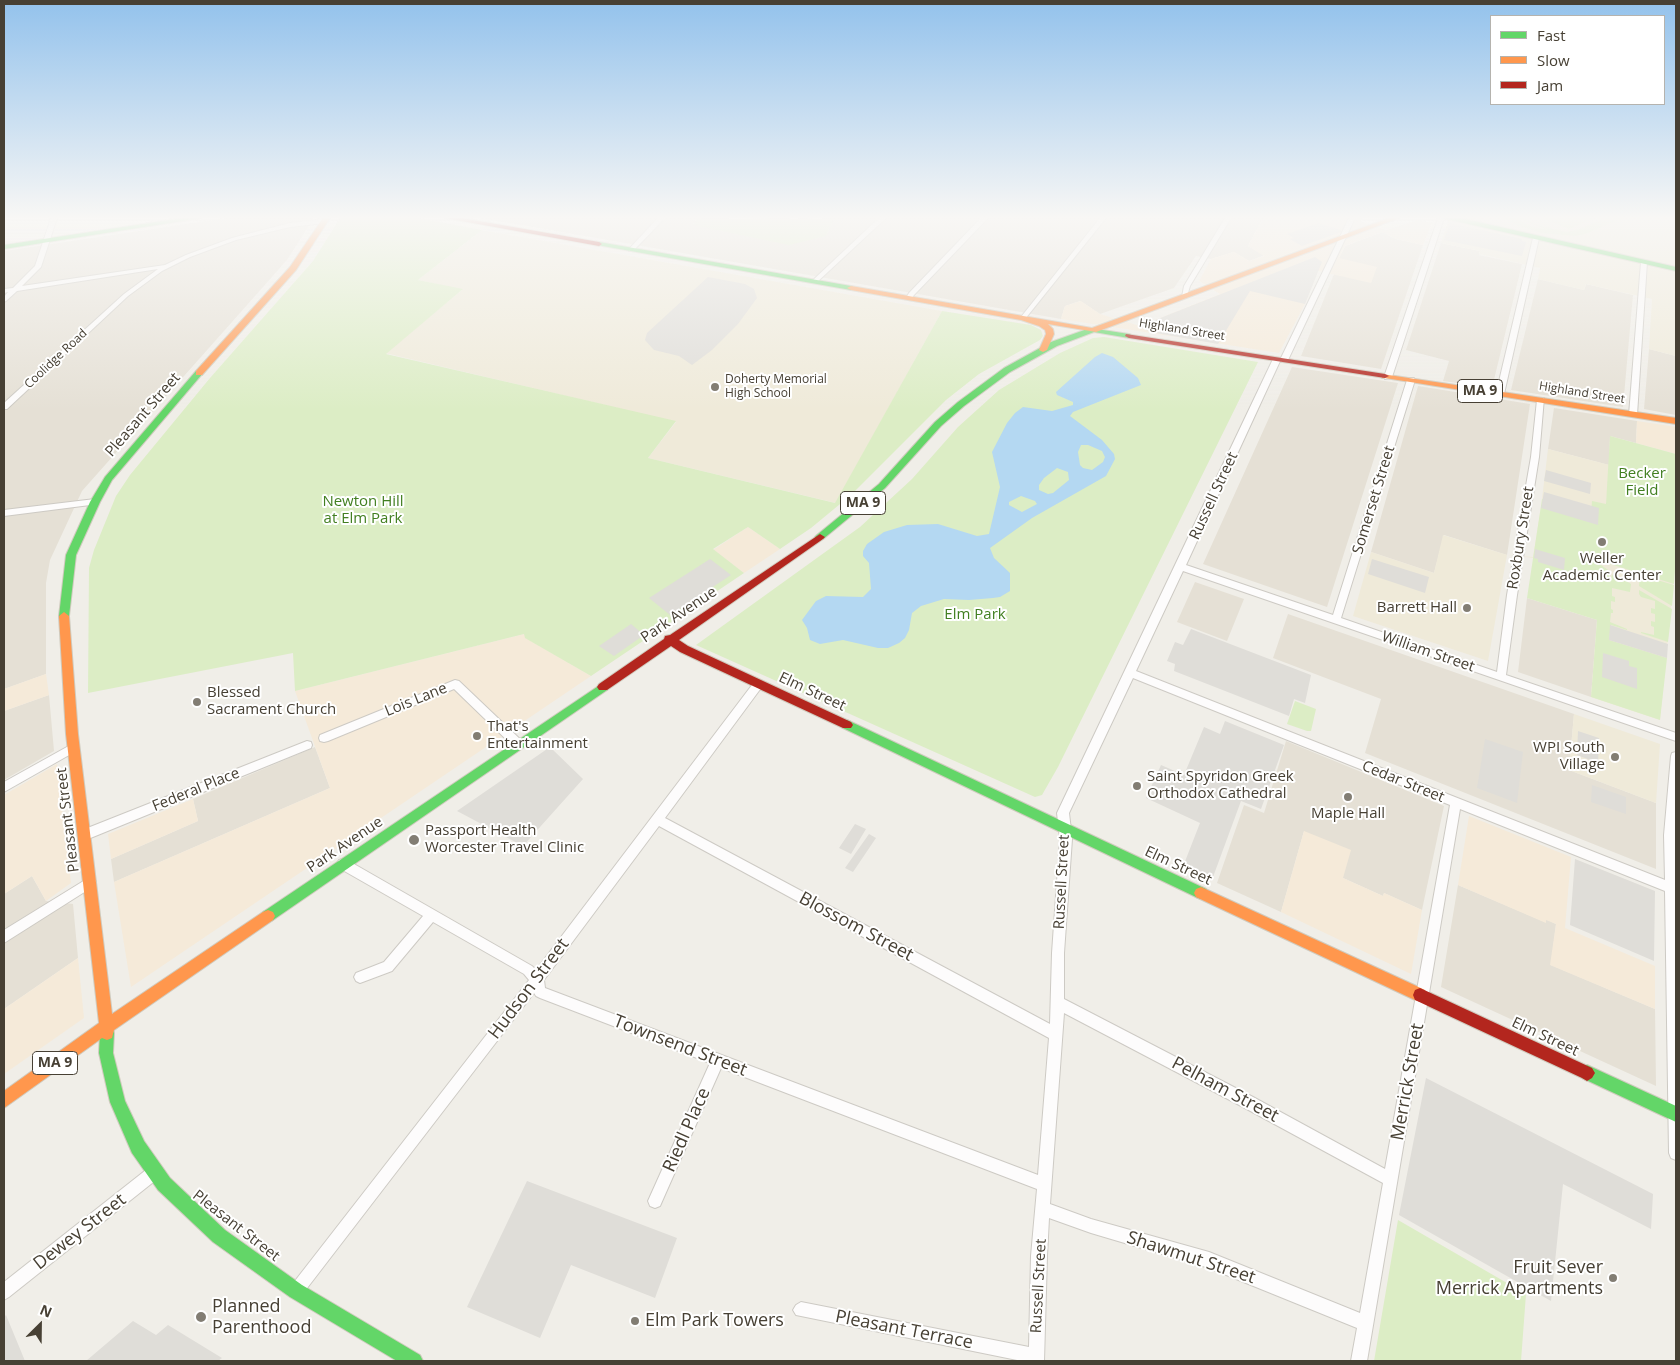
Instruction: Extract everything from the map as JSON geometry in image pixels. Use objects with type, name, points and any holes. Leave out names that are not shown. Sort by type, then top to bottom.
[{"type":"main road","name":"Pleasant Street","points":[[281,282],[154,424],[108,480],[94,502],[72,555],[64,615],[74,747],[107,1026],[106,1053],[118,1102],[138,1147],[164,1184],[206,1224],[296,1291],[404,1359]]},
{"type":"main road","name":"Highland Street","points":[[814,282],[1093,330],[1676,421]]},
{"type":"main road","name":"Park Avenue","points":[[4,1100],[107,1026],[669,639],[817,540],[887,482],[938,424],[957,407],[1007,370],[1043,350],[1223,282]]},
{"type":"main road","points":[[1023,318],[1042,324],[1049,329],[1050,334],[1043,350]]},
{"type":"main road","name":"Elm Street","points":[[669,639],[684,649],[1064,827],[1128,859],[1675,1114]]},
{"type":"street","points":[[4,300],[23,282]]},
{"type":"street","points":[[4,291],[66,282]]},
{"type":"street","name":"Coolidge Road","points":[[4,407],[142,282]]},
{"type":"street","points":[[909,298],[923,282]]},
{"type":"street","points":[[1023,318],[1052,282]]},
{"type":"street","points":[[1184,296],[1190,282]]},
{"type":"street","name":"Russell Street","points":[[1036,1359],[1043,1209],[1058,1003],[1058,954],[1066,839],[1063,813],[1280,360],[1320,282]]},
{"type":"street","points":[[1388,377],[1420,282]]},
{"type":"street","points":[[1500,394],[1526,282]]},
{"type":"street","points":[[1633,415],[1643,282]]},
{"type":"street","name":"Somerset Street","points":[[1336,620],[1411,380]]},
{"type":"street","name":"Roxbury Street","points":[[1501,677],[1512,595],[1535,455],[1540,400]]},
{"type":"street","points":[[4,513],[94,502]]},
{"type":"street","name":"William Street","points":[[1180,567],[1676,737]]},
{"type":"street","name":"Cedar Street","points":[[1129,672],[1674,889]]},
{"type":"street","name":"Lois Lane","points":[[324,738],[455,684],[518,744]]},
{"type":"street","name":"Hudson Street","points":[[296,1291],[537,979],[759,684]]},
{"type":"street","name":"Federal Place","points":[[84,835],[307,745]]},
{"type":"street","points":[[4,787],[74,747]]},
{"type":"street","points":[[1676,756],[1670,835],[1674,889],[1676,1153]]},
{"type":"street","name":"Merrick Street","points":[[1359,1361],[1364,1322],[1391,1180],[1456,803]]},
{"type":"street","name":"Blossom Street","points":[[657,819],[1055,1034]]},
{"type":"street","name":"Townsend Street","points":[[343,864],[528,970],[537,979],[540,992],[1045,1185]]},
{"type":"street","points":[[4,937],[90,882]]},
{"type":"street","points":[[360,977],[388,967],[432,915]]},
{"type":"street","name":"Pelham Street","points":[[1058,1003],[1248,1102],[1391,1180]]},
{"type":"street","name":"Riedl Place","points":[[656,1201],[718,1060]]},
{"type":"street","name":"Dewey Street","points":[[4,1292],[156,1171]]},
{"type":"street","name":"Shawmut Street","points":[[1043,1209],[1091,1226],[1209,1260],[1364,1322]]},
{"type":"street","name":"Pleasant Terrace","points":[[801,1310],[1036,1359]]},
{"type":"shaded area","points":[[4,282],[268,282],[82,491],[50,560],[46,583],[46,674],[4,689]]},
{"type":"shaded area","name":"Doherty Memorial High School","points":[[425,282],[776,282],[942,311],[836,503],[648,458],[676,422],[385,353],[462,290]]},
{"type":"shaded area","points":[[703,282],[733,282],[745,284],[754,289],[757,298],[738,324],[712,350],[692,365],[679,356],[654,350],[645,340],[647,333]]},
{"type":"shaded area","points":[[847,282],[1178,282],[1174,288],[1100,314],[1080,301],[1065,306],[1061,319]]},
{"type":"shaded area","points":[[1200,282],[1314,282],[1305,304],[1279,353],[1061,319],[1065,306],[1081,301],[1100,314],[1140,326],[1220,294]]},
{"type":"shaded area","points":[[1252,282],[1314,282],[1305,304],[1250,291],[1218,344],[1150,332],[1140,326]]},
{"type":"shaded area","points":[[1331,282],[1411,282],[1381,369],[1301,356]]},
{"type":"shaded area","points":[[1428,282],[1518,282],[1492,388],[1443,381],[1449,361],[1406,350]]},
{"type":"shaded area","points":[[1537,282],[1549,282],[1584,290],[1586,284],[1633,295],[1623,407],[1511,390]]},
{"type":"shaded area","points":[[1549,282],[1676,282],[1676,356],[1649,349],[1652,299],[1586,284],[1584,290]]},
{"type":"shaded area","points":[[1649,349],[1676,356],[1676,415],[1644,409]]},
{"type":"shaded area","points":[[1292,367],[1398,383],[1327,607],[1203,564]]},
{"type":"shaded area","points":[[1418,386],[1530,404],[1507,555],[1444,535],[1434,573],[1371,552]]},
{"type":"shaded area","points":[[1554,408],[1637,421],[1636,443],[1610,436],[1609,465],[1548,449]]},
{"type":"shaded area","points":[[1637,421],[1676,427],[1676,454],[1636,443]]},
{"type":"shaded area","points":[[1548,449],[1609,465],[1606,507],[1676,555],[1660,720],[1591,697],[1601,578],[1534,558],[1507,555],[1533,557],[1540,513],[1605,518],[1542,499]]},
{"type":"shaded area","points":[[1546,470],[1591,483],[1590,494],[1544,481]]},
{"type":"shaded area","points":[[1544,492],[1599,508],[1598,525],[1541,508]]},
{"type":"shaded area","points":[[748,527],[780,549],[744,573],[713,550]]},
{"type":"shaded area","points":[[1443,535],[1507,555],[1488,661],[1353,616],[1371,552],[1434,573]]},
{"type":"shaded area","points":[[1535,549],[1565,558],[1564,570],[1538,562],[1538,559],[1534,558]]},
{"type":"shaded area","points":[[710,559],[731,575],[670,615],[649,598]]},
{"type":"shaded area","points":[[1372,559],[1429,577],[1425,593],[1368,574]]},
{"type":"shaded area","points":[[1195,582],[1244,599],[1227,641],[1177,622]]},
{"type":"shaded area","points":[[1527,598],[1597,620],[1591,697],[1518,672]]},
{"type":"shaded area","points":[[1288,614],[1574,714],[1569,770],[1656,803],[1656,869],[1365,753],[1381,699],[1273,658]]},
{"type":"shaded area","points":[[631,624],[644,635],[614,656],[599,646]]},
{"type":"shaded area","points":[[1610,625],[1668,644],[1667,658],[1609,640]]},
{"type":"shaded area","points":[[1191,629],[1311,675],[1305,703],[1294,699],[1289,716],[1174,671],[1175,664],[1167,661],[1175,642],[1183,645]]},
{"type":"shaded area","points":[[524,634],[526,638],[591,676],[131,987],[114,882],[330,788],[295,691]]},
{"type":"shaded area","points":[[1603,653],[1629,661],[1629,666],[1637,668],[1637,689],[1602,677]]},
{"type":"shaded area","points":[[46,674],[49,695],[4,711],[4,689]]},
{"type":"shaded area","points":[[49,695],[54,751],[4,780],[4,711]]},
{"type":"shaded area","name":"WPI South Village","points":[[1574,714],[1660,744],[1656,803],[1569,770]]},
{"type":"shaded area","points":[[1225,721],[1284,745],[1261,809],[1241,801],[1213,877],[1184,864],[1200,823],[1146,798],[1161,765],[1184,775],[1204,727],[1220,734]]},
{"type":"shaded area","points":[[1578,731],[1599,738],[1598,763],[1577,755]]},
{"type":"shaded area","points":[[1485,739],[1523,752],[1517,803],[1477,788]]},
{"type":"shaded area","points":[[1286,741],[1444,806],[1422,910],[1384,893],[1383,896],[1343,878],[1304,831],[1281,912],[1217,883],[1244,805],[1264,813]]},
{"type":"shaded area","points":[[315,747],[330,788],[114,882],[111,859],[198,821],[193,799]]},
{"type":"shaded area","points":[[550,747],[583,779],[523,846],[457,811]]},
{"type":"shaded area","points":[[57,764],[71,883],[46,901],[32,876],[4,894],[4,795]]},
{"type":"shaded area","points":[[1592,785],[1626,797],[1626,814],[1591,802]]},
{"type":"shaded area","points":[[193,799],[198,821],[111,859],[108,834]]},
{"type":"shaded area","points":[[1469,816],[1571,857],[1565,928],[1655,966],[1655,1009],[1550,965],[1556,924],[1546,920],[1546,923],[1458,885]]},
{"type":"shaded area","points":[[855,824],[866,829],[851,854],[839,848]]},
{"type":"shaded area","points":[[1304,831],[1351,850],[1343,878],[1383,896],[1384,893],[1422,910],[1411,974],[1281,912]]},
{"type":"shaded area","points":[[869,834],[876,838],[853,872],[845,868]]},
{"type":"shaded area","points":[[1575,859],[1655,891],[1654,961],[1570,925]]},
{"type":"shaded area","points":[[32,876],[46,901],[73,904],[78,958],[4,1009],[4,894]]},
{"type":"shaded area","points":[[1458,885],[1545,922],[1546,919],[1556,924],[1551,965],[1655,1009],[1656,1086],[1441,987]]},
{"type":"shaded area","points":[[78,958],[84,1018],[4,1074],[4,1009]]},
{"type":"shaded area","points":[[1426,1078],[1653,1194],[1651,1229],[1563,1184],[1551,1301],[1399,1215]]},
{"type":"shaded area","points":[[527,1181],[677,1238],[655,1298],[571,1265],[540,1338],[467,1307]]},
{"type":"shaded area","points":[[6,1315],[25,1361],[4,1361],[4,1317]]},
{"type":"shaded area","name":"Planned Parenthood","points":[[133,1321],[156,1335],[168,1325],[222,1358],[218,1361],[86,1361]]},
{"type":"green space","name":"Newton Hill at Elm Park","points":[[295,282],[426,282],[463,289],[386,354],[676,421],[648,458],[835,503],[942,311],[1031,325],[1041,330],[1043,336],[1040,340],[979,374],[946,400],[851,495],[811,528],[780,549],[748,527],[713,549],[744,573],[591,676],[525,638],[524,634],[295,691],[293,653],[88,693],[89,568],[94,550],[116,496],[130,475],[210,378]]},
{"type":"green space","name":"Elm Park","points":[[1104,337],[1258,362],[1058,767],[1042,795],[1035,797],[696,645],[860,527],[912,479],[958,427],[999,390],[1060,353],[1093,338]]},
{"type":"green space","name":"Becker Field","points":[[1610,436],[1676,454],[1676,555],[1674,584],[1607,563],[1598,563],[1611,572],[1609,577],[1596,580],[1609,580],[1614,573],[1631,584],[1630,592],[1612,588],[1612,596],[1615,597],[1615,602],[1611,601],[1613,613],[1611,613],[1610,622],[1627,630],[1611,625],[1609,640],[1667,658],[1660,720],[1591,697],[1597,620],[1527,598],[1542,499],[1591,514],[1592,501],[1606,504]]},
{"type":"green space","points":[[1640,575],[1674,585],[1672,606],[1639,586]]},
{"type":"green space","points":[[1639,590],[1672,609],[1668,642],[1641,633],[1654,635],[1654,627],[1651,626],[1651,621],[1655,622],[1655,614],[1651,613],[1651,608],[1655,609],[1655,601],[1641,597]]},
{"type":"green space","points":[[1295,701],[1316,709],[1311,731],[1287,724]]},
{"type":"green space","points":[[1398,1220],[1526,1294],[1521,1361],[1374,1361]]},
{"type":"water","points":[[1102,353],[1113,357],[1138,378],[1141,385],[1073,412],[1070,416],[1102,440],[1114,454],[1115,459],[1106,476],[1032,518],[990,548],[994,558],[1010,573],[1010,591],[1000,597],[969,600],[944,599],[921,606],[912,613],[909,630],[905,638],[888,648],[878,648],[843,640],[820,644],[810,640],[807,628],[802,620],[816,601],[826,596],[863,597],[871,589],[869,563],[863,556],[863,551],[867,544],[884,532],[907,525],[938,524],[977,536],[989,534],[1000,487],[992,452],[1007,423],[1023,407],[1052,411],[1073,405],[1073,402],[1057,395],[1056,392]],"holes":[[[1081,445],[1088,445],[1102,451],[1105,457],[1103,462],[1092,470],[1083,468],[1080,465],[1078,452]],[[1057,468],[1068,472],[1069,480],[1053,493],[1048,494],[1039,490],[1039,485],[1044,478]],[[1021,496],[1035,501],[1037,504],[1022,512],[1009,505],[1009,502]]]},
{"type":"traffic: fast","points":[[815,282],[851,288]]},
{"type":"traffic: fast","points":[[820,537],[882,486],[938,424],[961,404],[1007,370],[1054,344],[1093,330],[1129,336]]},
{"type":"traffic: fast","points":[[64,616],[71,555],[95,502],[108,479],[199,373]]},
{"type":"traffic: fast","points":[[268,916],[603,687]]},
{"type":"traffic: fast","points":[[847,725],[1201,893]]},
{"type":"traffic: fast","points":[[107,1033],[106,1053],[118,1102],[138,1147],[164,1184],[219,1236],[296,1291],[414,1361]]},
{"type":"traffic: fast","points":[[1587,1073],[1676,1114]]},
{"type":"traffic: slow","points":[[199,373],[281,282]]},
{"type":"traffic: slow","points":[[1093,330],[1224,282]]},
{"type":"traffic: slow","points":[[851,288],[1093,330]]},
{"type":"traffic: slow","points":[[1023,318],[1042,324],[1049,329],[1050,334],[1043,350]]},
{"type":"traffic: slow","points":[[1385,376],[1676,421]]},
{"type":"traffic: slow","points":[[64,616],[72,734],[107,1033]]},
{"type":"traffic: slow","points":[[1201,893],[1420,995]]},
{"type":"traffic: slow","points":[[4,1100],[107,1026],[268,916]]},
{"type":"traffic: jam","points":[[1129,336],[1385,376]]},
{"type":"traffic: jam","points":[[603,687],[820,537]]},
{"type":"traffic: jam","points":[[669,639],[684,649],[847,725]]},
{"type":"traffic: jam","points":[[1420,995],[1587,1073]]},
{"type":"place","name":"Doherty Memorial High School","points":[[715,387]]},
{"type":"place","name":"Weller Academic Center","points":[[1602,542]]},
{"type":"place","name":"Barrett Hall","points":[[1467,608]]},
{"type":"place","name":"Blessed Sacrament Church","points":[[197,702]]},
{"type":"place","name":"That's Entertainment","points":[[477,736]]},
{"type":"place","name":"WPI South Village","points":[[1615,757]]},
{"type":"place","name":"Saint Spyridon Greek Orthodox Cathedral","points":[[1137,786]]},
{"type":"place","name":"Maple Hall","points":[[1348,797]]},
{"type":"place","name":"Passport Health Worcester Travel Clinic","points":[[414,840]]},
{"type":"place","name":"Fruit Sever Merrick Apartments","points":[[1613,1278]]},
{"type":"place","name":"Planned Parenthood","points":[[201,1317]]},
{"type":"place","name":"Elm Park Towers","points":[[635,1321]]}]
